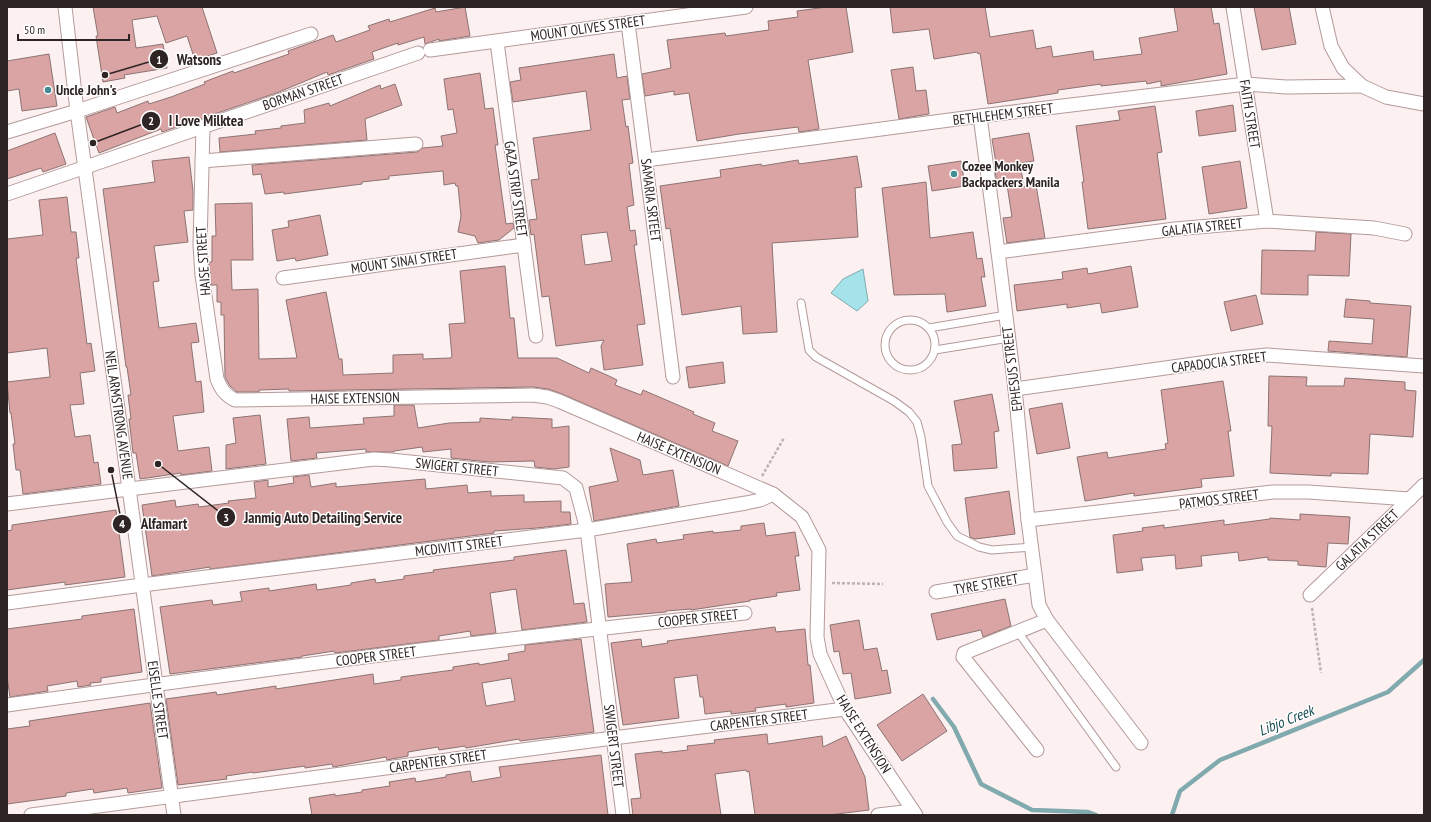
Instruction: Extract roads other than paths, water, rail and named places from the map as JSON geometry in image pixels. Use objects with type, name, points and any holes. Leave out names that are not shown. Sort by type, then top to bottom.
[{"type":"street","name":"NEIL ARMSTRONG AVENUE","points":[[65,7],[77,111],[142,585]]},
{"type":"street","name":"MOUNT OLIVES STREET","points":[[424,51],[746,7]]},
{"type":"street","name":"FAITH STREET","points":[[1233,7],[1268,221]]},
{"type":"street","points":[[1322,7],[1331,46],[1343,68],[1362,86],[1386,97],[1424,104]]},
{"type":"street","name":"SAMARIA SRTEET","points":[[628,23],[672,377]]},
{"type":"street","points":[[7,132],[77,111],[312,34]]},
{"type":"street","name":"GAZA STRIP STREET","points":[[497,42],[536,336]]},
{"type":"street","name":"BORMAN STREET","points":[[7,194],[424,51]]},
{"type":"street","name":"BETHLEHEM STREET","points":[[646,160],[980,116],[1246,84],[1286,87],[1362,86]]},
{"type":"street","name":"EPHESUS STREET","points":[[980,116],[1009,338],[1028,520],[1039,605],[1046,620],[1141,744]]},
{"type":"street","name":"HAISE STREET","points":[[203,127],[200,245],[202,275],[217,379],[224,393]]},
{"type":"street","points":[[202,161],[416,144]]},
{"type":"street","name":"GALATIA STREET","points":[[998,252],[1175,230],[1268,221],[1374,228],[1405,234]]},
{"type":"street","name":"MOUNT SINAI STREET","points":[[283,278],[524,245]]},
{"type":"street","name":"CAPADOCIA STREET","points":[[1015,389],[1268,355],[1424,366]]},
{"type":"street","name":"HAISE EXTENSION","points":[[224,393],[235,400],[533,395],[547,397],[773,494],[802,517],[819,550],[817,583],[817,637],[820,654],[845,709],[914,813]]},
{"type":"street","name":"SWIGERT STREET","points":[[7,501],[129,490],[374,459],[563,478],[576,488],[587,530],[623,815]]},
{"type":"street","name":"GALATIA STREET","points":[[1310,595],[1424,485]]},
{"type":"street","name":"PATMOS STREET","points":[[1028,520],[1273,492],[1308,492],[1410,499]]},
{"type":"street","name":"MCDIVITT STREET","points":[[142,585],[587,530],[746,503],[760,500],[773,494]]},
{"type":"street","name":"TYRE STREET","points":[[936,592],[1036,575]]},
{"type":"street","points":[[7,603],[142,585]]},
{"type":"street","name":"EISELLE STREET","points":[[142,585],[174,815]]},
{"type":"street","name":"COOPER STREET","points":[[7,705],[156,684],[599,628],[745,613]]},
{"type":"street","points":[[1037,750],[963,657],[964,653],[1046,620]]},
{"type":"street","name":"CARPENTER STREET","points":[[31,815],[613,738],[845,709]]},
{"type":"street","points":[[878,815],[914,813]]},
{"type":"lane","points":[[801,303],[809,350],[816,357],[894,401],[909,412],[917,422],[921,436],[928,486],[946,522],[957,536],[979,548],[992,550],[1032,546]]},
{"type":"lane","points":[[929,328],[1006,315]]},
{"type":"lane","points":[[907,321],[915,321],[929,328],[936,342],[935,350],[928,364],[921,368],[906,370],[892,363],[888,356],[886,341],[888,334],[893,327],[907,321]]},
{"type":"lane","points":[[935,350],[1009,338]]},
{"type":"lane","points":[[1018,632],[1116,767]]},
{"type":"water","points":[[863,269],[868,301],[857,311],[831,293],[843,279]]},
{"type":"waterway","name":"Libjo Creek","points":[[1172,815],[1180,791],[1220,760],[1388,692],[1424,660]]},
{"type":"waterway","points":[[933,699],[954,727],[981,784],[1032,810],[1088,812],[1096,815]]},
{"type":"place","name":"Watsons","points":[[105,75]]},
{"type":"place","name":"Uncle John's","points":[[48,90]]},
{"type":"place","name":"I Love Milktea","points":[[93,143]]},
{"type":"place","name":"Cozee Monkey Backpackers Manila","points":[[954,174]]},
{"type":"place","name":"Janmig Auto Detailing Service","points":[[158,464]]},
{"type":"place","name":"Alfamart","points":[[111,470]]}]
